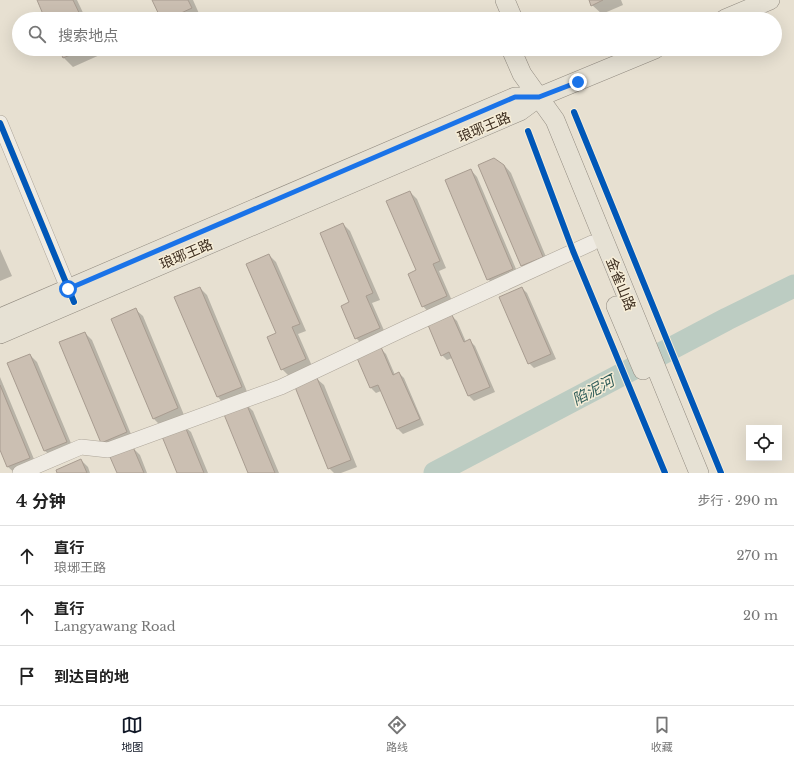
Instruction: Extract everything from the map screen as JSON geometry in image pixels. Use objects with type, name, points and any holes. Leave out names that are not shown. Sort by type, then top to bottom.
[{"type":"main road","points":[[492,0],[496,12]]},
{"type":"main road","points":[[505,0],[510,12]]},
{"type":"main road","points":[[742,12],[770,0]]},
{"type":"main road","name":"金雀山路","points":[[515,56],[522,74],[555,120],[635,335]]},
{"type":"main road","name":"金雀山路","points":[[528,56],[533,70],[545,124],[592,243],[651,373],[699,473]]},
{"type":"main road","points":[[539,97],[638,56]]},
{"type":"main road","name":"琅琊王路","points":[[0,334],[71,296],[515,97],[539,97]]},
{"type":"main road","name":"琅琊王路","points":[[0,318],[71,296]]},
{"type":"main road","name":"金雀山路","points":[[651,373],[684,473]]},
{"type":"street","points":[[0,123],[71,296]]},
{"type":"street","points":[[20,473],[81,447],[108,450],[281,387],[592,243]]},
{"type":"building","points":[[37,0],[73,0],[79,12],[42,12]]},
{"type":"building","points":[[152,0],[188,0],[192,8],[183,12],[158,12]]},
{"type":"building","points":[[589,0],[603,0],[591,6]]},
{"type":"building","points":[[494,158],[504,165],[543,257],[521,266],[478,165]]},
{"type":"building","points":[[471,169],[513,269],[487,280],[445,180]]},
{"type":"building","points":[[410,191],[440,261],[433,264],[447,296],[422,307],[408,274],[416,270],[386,201]]},
{"type":"building","points":[[343,223],[373,293],[366,296],[380,328],[355,339],[341,306],[349,302],[320,233]]},
{"type":"building","points":[[269,254],[300,324],[292,327],[306,359],[281,370],[267,337],[276,333],[246,264]]},
{"type":"building","points":[[200,287],[242,387],[217,397],[174,297]]},
{"type":"building","points":[[522,287],[551,354],[528,364],[499,297]]},
{"type":"building","points":[[136,308],[178,408],[153,419],[111,319]]},
{"type":"building","points":[[452,315],[464,342],[470,339],[490,387],[468,396],[449,352],[441,356],[428,325]]},
{"type":"building","points":[[85,332],[127,432],[101,443],[59,342]]},
{"type":"building","points":[[381,347],[393,375],[399,372],[420,419],[397,429],[378,385],[370,388],[357,358]]},
{"type":"building","points":[[30,354],[67,442],[44,451],[7,363]]},
{"type":"building","points":[[317,378],[351,460],[328,469],[295,387]]},
{"type":"building","points":[[0,385],[30,458],[7,467],[0,450]]},
{"type":"building","points":[[246,403],[275,473],[248,473],[223,412]]},
{"type":"building","points":[[184,424],[204,473],[177,473],[161,434]]},
{"type":"building","points":[[133,447],[144,473],[117,473],[110,457]]},
{"type":"building","points":[[81,459],[87,473],[57,473],[56,470]]},
{"type":"waterway","name":"陷泥河","points":[[435,473],[727,319],[794,286]]},
{"type":"cycle path","points":[[574,112],[721,473]]},
{"type":"cycle path","points":[[0,123],[74,302]]},
{"type":"cycle path","points":[[528,131],[573,251],[665,473]]},
{"type":"route","points":[[68,289],[515,97],[539,97],[578,82]]}]
